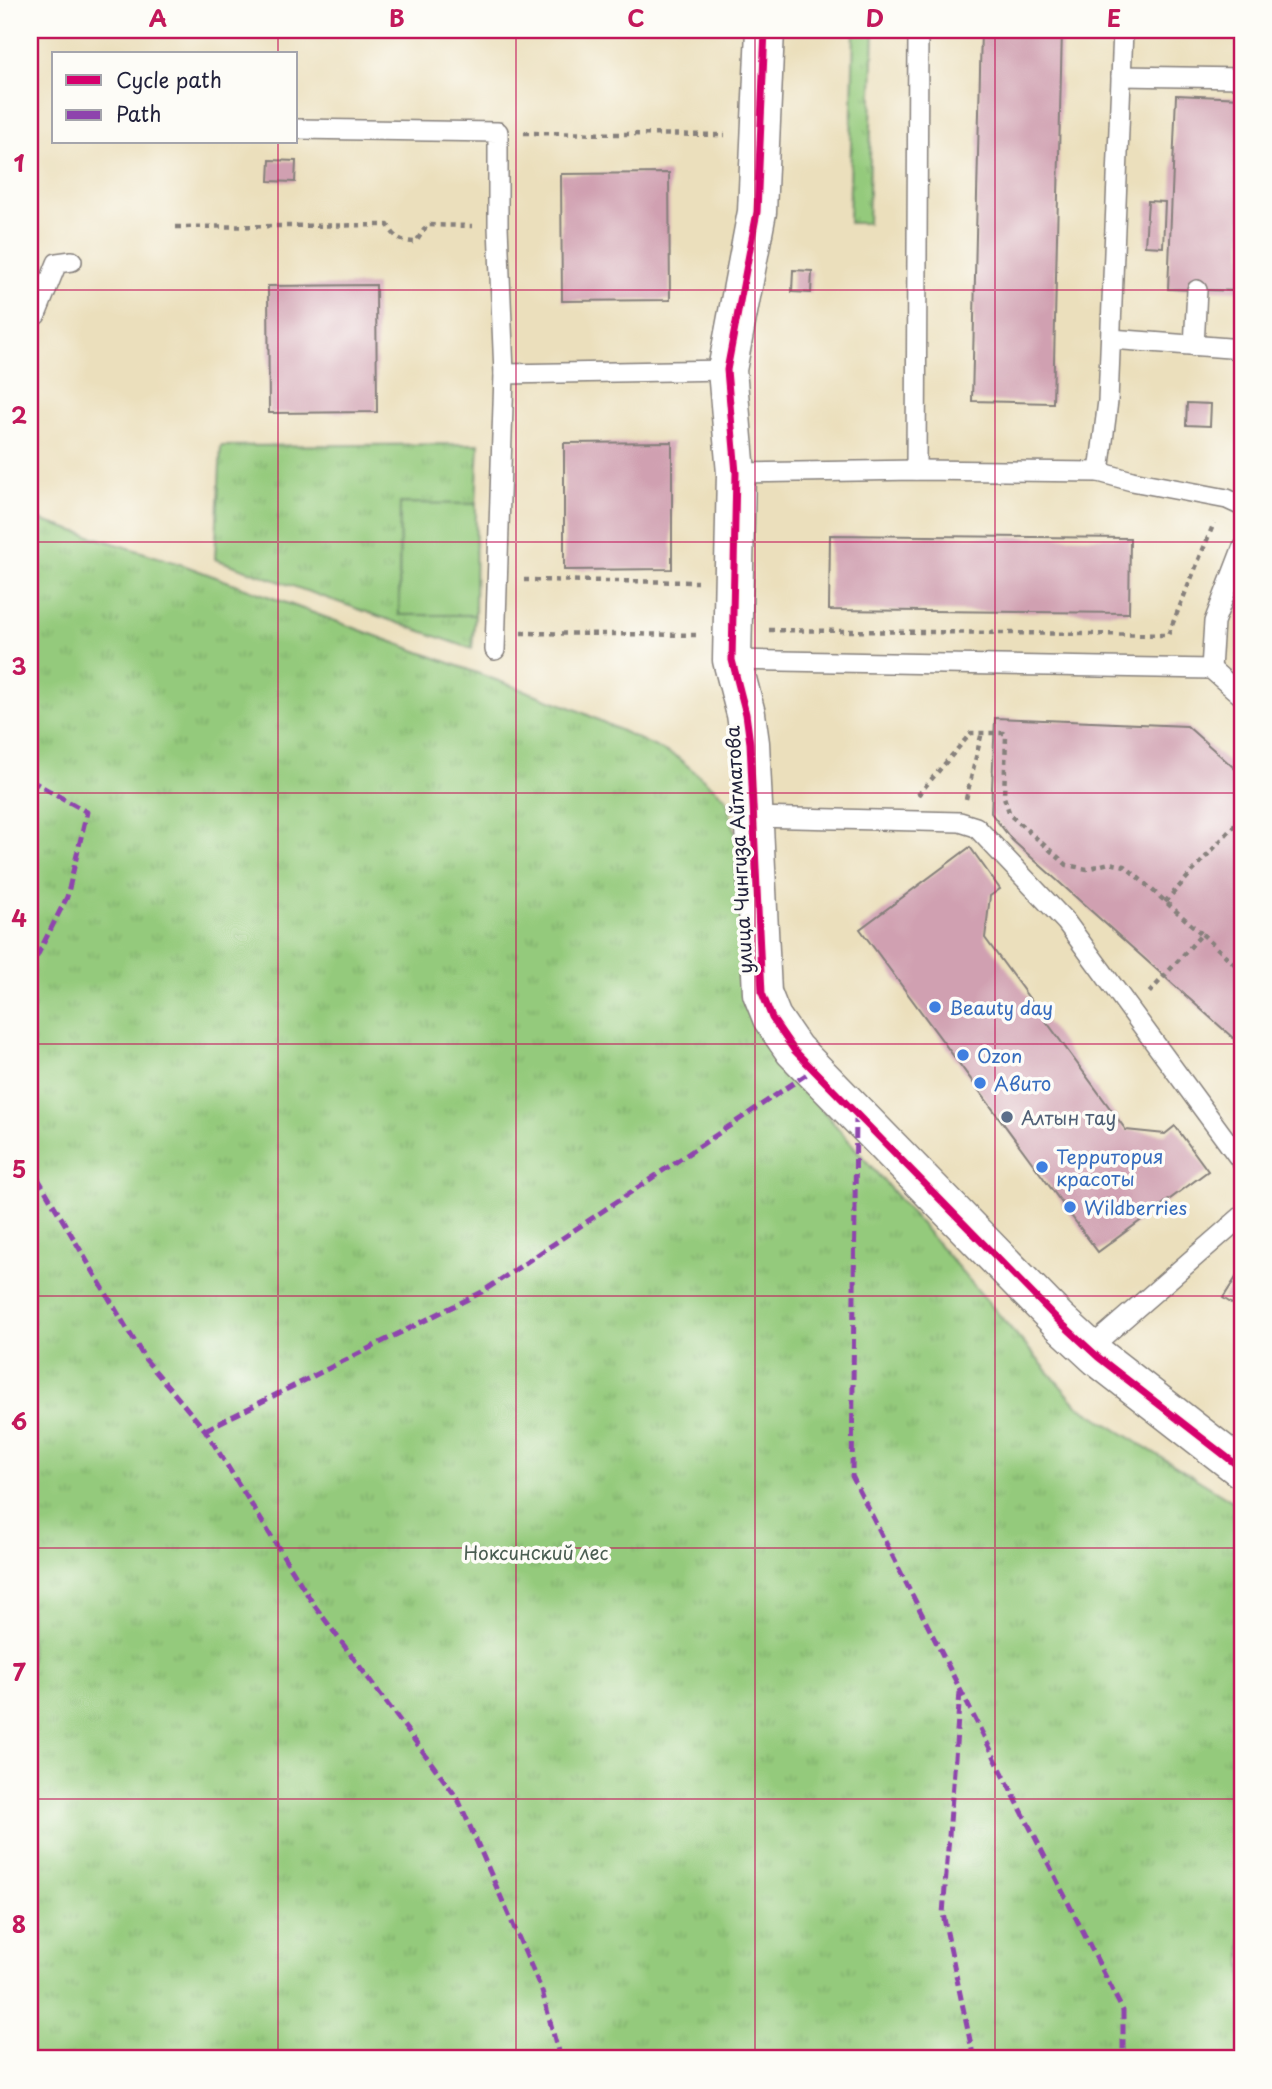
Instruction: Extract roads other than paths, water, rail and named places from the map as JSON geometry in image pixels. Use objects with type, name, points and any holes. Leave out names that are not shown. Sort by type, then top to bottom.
[{"type":"street","name":"улица Чингиза Айтматова","points":[[765,30],[757,212],[727,370],[736,473],[732,648],[748,727],[762,993],[784,1038],[1020,1282],[1089,1349],[1242,1469]]},
{"type":"lane","points":[[916,470],[918,30]]},
{"type":"lane","points":[[1099,472],[1108,401],[1123,30]]},
{"type":"lane","points":[[1121,76],[1242,78]]},
{"type":"lane","points":[[298,129],[498,132],[498,226],[504,374],[496,642]]},
{"type":"lane","points":[[30,314],[36,314],[57,262],[72,261]]},
{"type":"lane","points":[[1194,346],[1197,289]]},
{"type":"lane","points":[[1111,339],[1242,349]]},
{"type":"lane","points":[[504,374],[727,370]]},
{"type":"lane","points":[[736,473],[916,470],[1099,472],[1233,502]]},
{"type":"lane","points":[[1211,669],[1214,622],[1242,549]]},
{"type":"lane","points":[[732,648],[1211,669],[1242,696]]},
{"type":"lane","points":[[753,817],[960,822],[982,831],[1055,908],[1242,1162]]},
{"type":"lane","points":[[1089,1349],[1242,1216]]},
{"type":"place","name":"Beauty day","points":[[935,1007]]},
{"type":"place","name":"Ozon","points":[[963,1055]]},
{"type":"place","name":"Авито","points":[[980,1083]]},
{"type":"place","name":"Алтын тау","points":[[1007,1117]]},
{"type":"place","name":"Территория красоты","points":[[1042,1167]]},
{"type":"place","name":"Wildberries","points":[[1070,1207]]},
{"type":"park label","name":"Ноксинский лес","points":[[536,1552]]}]
